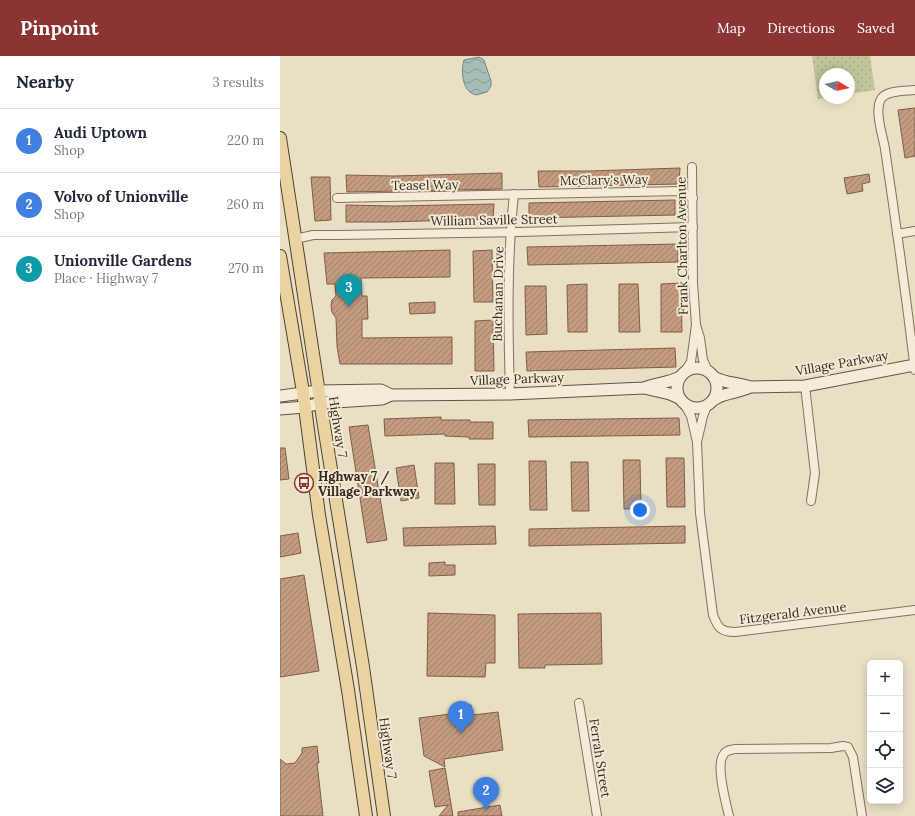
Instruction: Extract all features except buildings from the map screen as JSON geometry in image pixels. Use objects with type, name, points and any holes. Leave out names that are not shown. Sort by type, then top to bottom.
[{"type":"main road","name":"Highway 7","points":[[280,138],[319,397],[363,667],[384,816]]},
{"type":"main road","points":[[280,256],[303,392],[319,515],[348,690],[366,816]]},
{"type":"main road","name":"Village Parkway","points":[[711,374],[726,383],[743,384],[750,387],[805,386],[915,367]]},
{"type":"main road","points":[[696,368],[711,374],[717,388],[711,402],[695,409],[682,401],[677,388],[682,375],[690,369],[696,368]]},
{"type":"main road","name":"Village Parkway","points":[[644,388],[653,384],[670,382],[682,375]]},
{"type":"main road","name":"Village Parkway","points":[[711,402],[726,393],[742,391],[750,387]]},
{"type":"main road","name":"Village Parkway","points":[[280,410],[305,407],[319,397],[382,399],[391,395],[510,394],[644,388],[670,394],[682,401]]},
{"type":"main road","points":[[280,396],[303,392],[319,397]]},
{"type":"street","points":[[915,90],[884,95],[878,105],[879,121],[884,140],[915,367]]},
{"type":"street","name":"Frank Charlton Avenue","points":[[682,375],[691,362],[696,325],[693,284],[692,167]]},
{"type":"street","name":"McClary's Way","points":[[514,194],[682,191],[693,198]]},
{"type":"street","name":"Teasel Way","points":[[337,198],[514,194]]},
{"type":"street","name":"Buchanan Drive","points":[[510,394],[509,290],[514,194]]},
{"type":"street","name":"William Saville Street","points":[[295,239],[313,235],[693,227]]},
{"type":"street","points":[[897,234],[915,232]]},
{"type":"street","name":"Frank Charlton Avenue","points":[[696,325],[700,338],[703,360],[711,374]]},
{"type":"street","points":[[805,386],[815,465],[815,482],[811,501]]},
{"type":"street","name":"Fitzgerald Avenue","points":[[682,401],[691,416],[694,432],[698,442]]},
{"type":"street","name":"Fitzgerald Avenue","points":[[711,402],[703,416],[698,442],[700,513],[713,615],[717,626],[726,632],[735,632],[915,610]]},
{"type":"street","name":"Ferrah Street","points":[[579,703],[596,816]]},
{"type":"street","points":[[729,816],[720,771],[722,758],[728,750],[831,748],[843,746],[848,747],[853,757],[862,816]]},
{"type":"green space","points":[[812,56],[870,56],[875,90],[855,93],[855,68],[819,68],[818,99]]},
{"type":"water","points":[[479,57],[484,60],[491,81],[491,86],[487,92],[476,95],[471,93],[465,86],[463,68],[464,60]]},
{"type":"place","name":"Unionville Gardens","points":[[349,307]]},
{"type":"place","name":"Hghway 7 / Village Parkway","points":[[304,483]]},
{"type":"place","name":"Audi Uptown","points":[[461,734]]},
{"type":"place","name":"Volvo of Unionville","points":[[486,810]]}]
